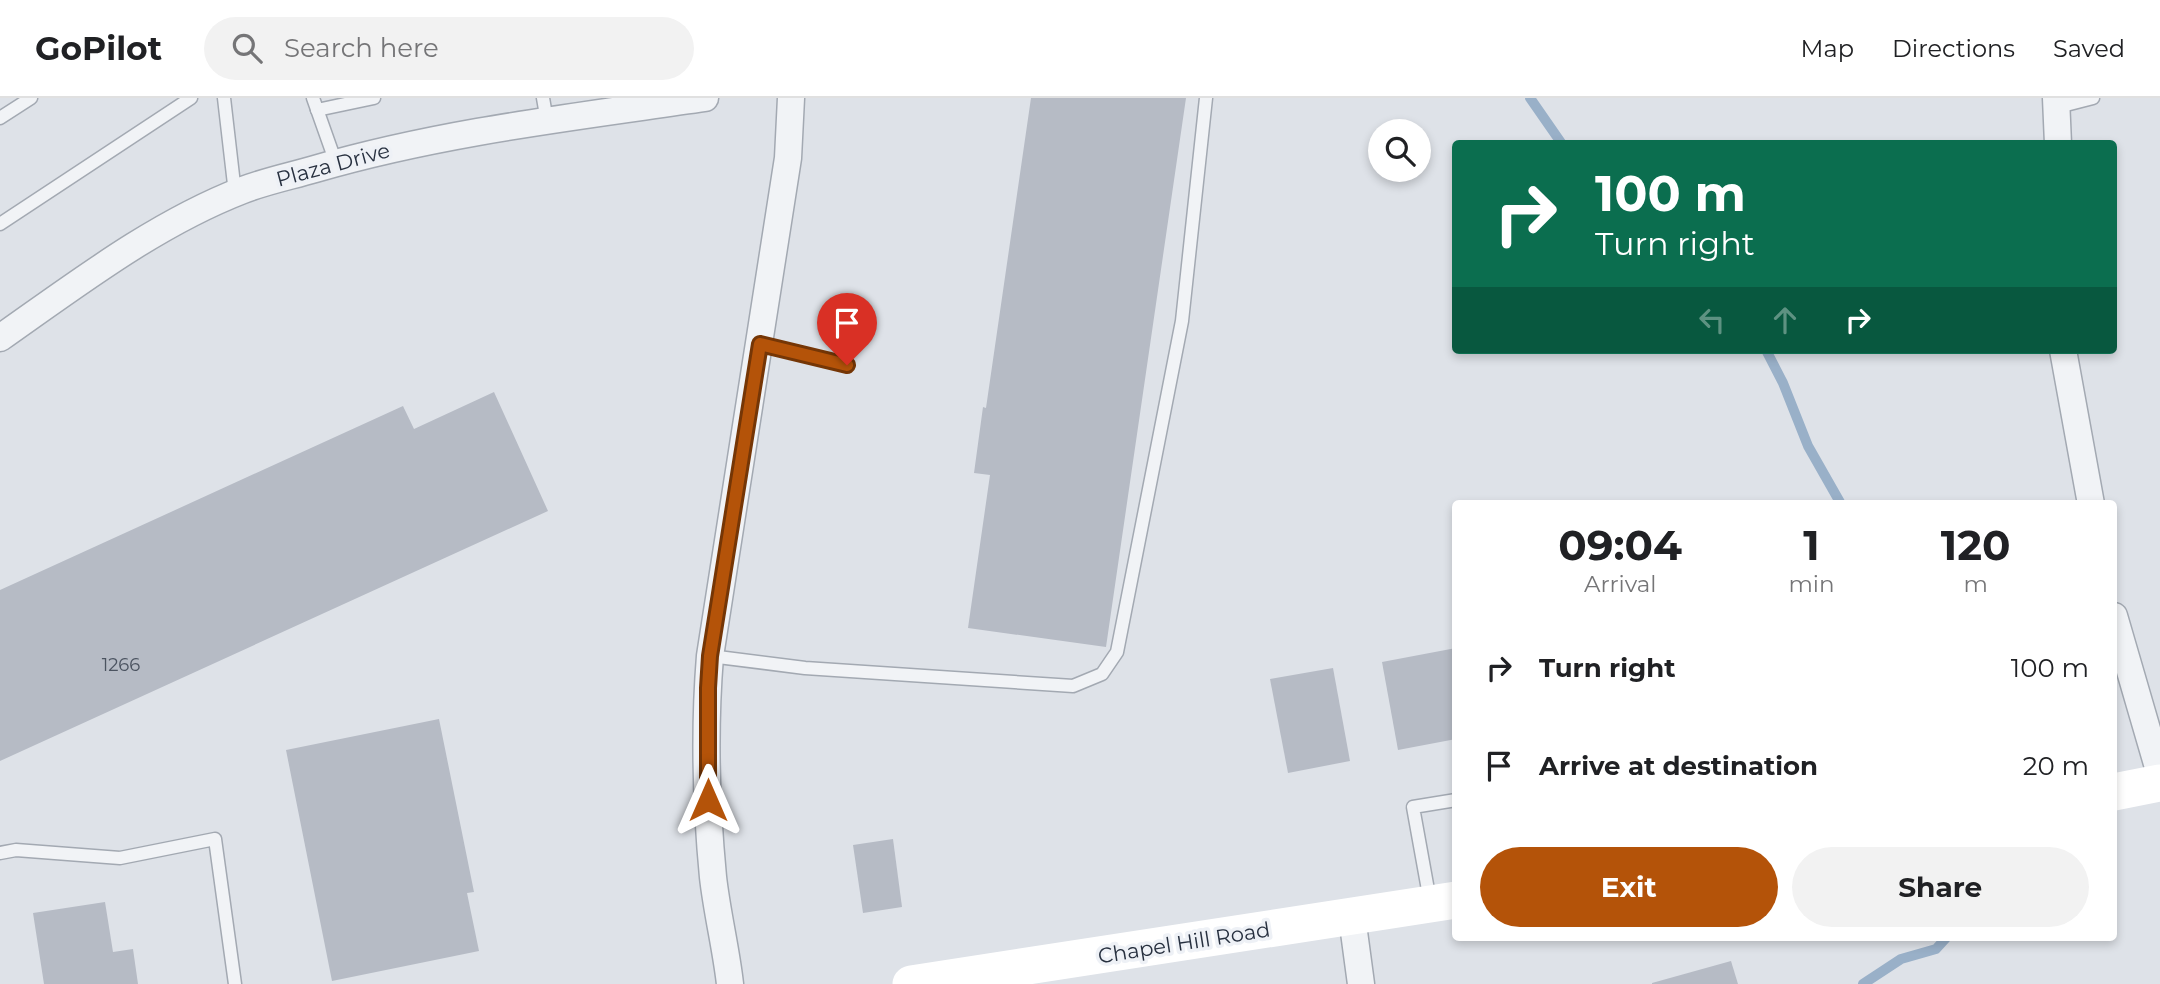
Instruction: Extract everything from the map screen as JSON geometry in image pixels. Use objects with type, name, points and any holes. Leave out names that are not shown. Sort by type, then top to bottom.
[{"type":"main road","points":[[2117,791],[2160,783]]},
{"type":"main road","name":"Chapel Hill Road","points":[[911,984],[1443,902]]},
{"type":"street","name":"Plaza Drive","points":[[0,338],[117,256],[197,211],[236,194],[336,163],[463,133],[545,109],[705,98]]},
{"type":"street","points":[[730,984],[714,880],[708,800],[710,656],[788,158],[791,98]]},
{"type":"street","points":[[2057,102],[2058,140]]},
{"type":"street","points":[[2064,354],[2090,500]]},
{"type":"street","points":[[2117,626],[2160,774]]},
{"type":"street","points":[[1352,918],[1361,984]]},
{"type":"lane","points":[[0,118],[31,98]]},
{"type":"lane","points":[[0,225],[191,98]]},
{"type":"lane","points":[[224,98],[236,194]]},
{"type":"lane","points":[[336,163],[315,104],[374,98]]},
{"type":"lane","points":[[710,656],[805,667],[1073,686],[1102,674],[1117,652],[1182,321],[1206,98]]},
{"type":"lane","points":[[2057,102],[2093,98]]},
{"type":"lane","points":[[760,344],[847,365]]},
{"type":"lane","points":[[1443,902],[1413,807],[1452,801]]},
{"type":"lane","points":[[0,853],[16,850],[120,858],[215,839],[235,984]]},
{"type":"building","points":[[1031,98],[1186,98],[1106,647],[968,628],[990,475],[974,473]]},
{"type":"building","points":[[494,392],[548,511],[0,761],[0,590],[403,406],[414,429]]},
{"type":"building","points":[[1452,649],[1452,740],[1398,750],[1382,662]]},
{"type":"building","points":[[1333,668],[1350,761],[1288,773],[1270,679]]},
{"type":"building","points":[[439,719],[474,892],[467,893],[479,951],[332,981],[286,750]]},
{"type":"building","points":[[893,839],[902,907],[863,913],[853,845]]},
{"type":"building","points":[[105,902],[113,952],[133,949],[138,984],[44,984],[33,913]]},
{"type":"building","points":[[1731,961],[1738,984],[1652,984],[1652,983]]},
{"type":"waterway","points":[[1530,98],[1559,140]]},
{"type":"waterway","points":[[1768,354],[1783,383],[1808,446],[1839,500]]},
{"type":"waterway","points":[[1863,984],[1901,959],[1936,949],[1943,941]]},
{"type":"route","points":[[708,800],[710,656],[760,344],[847,365]]}]
